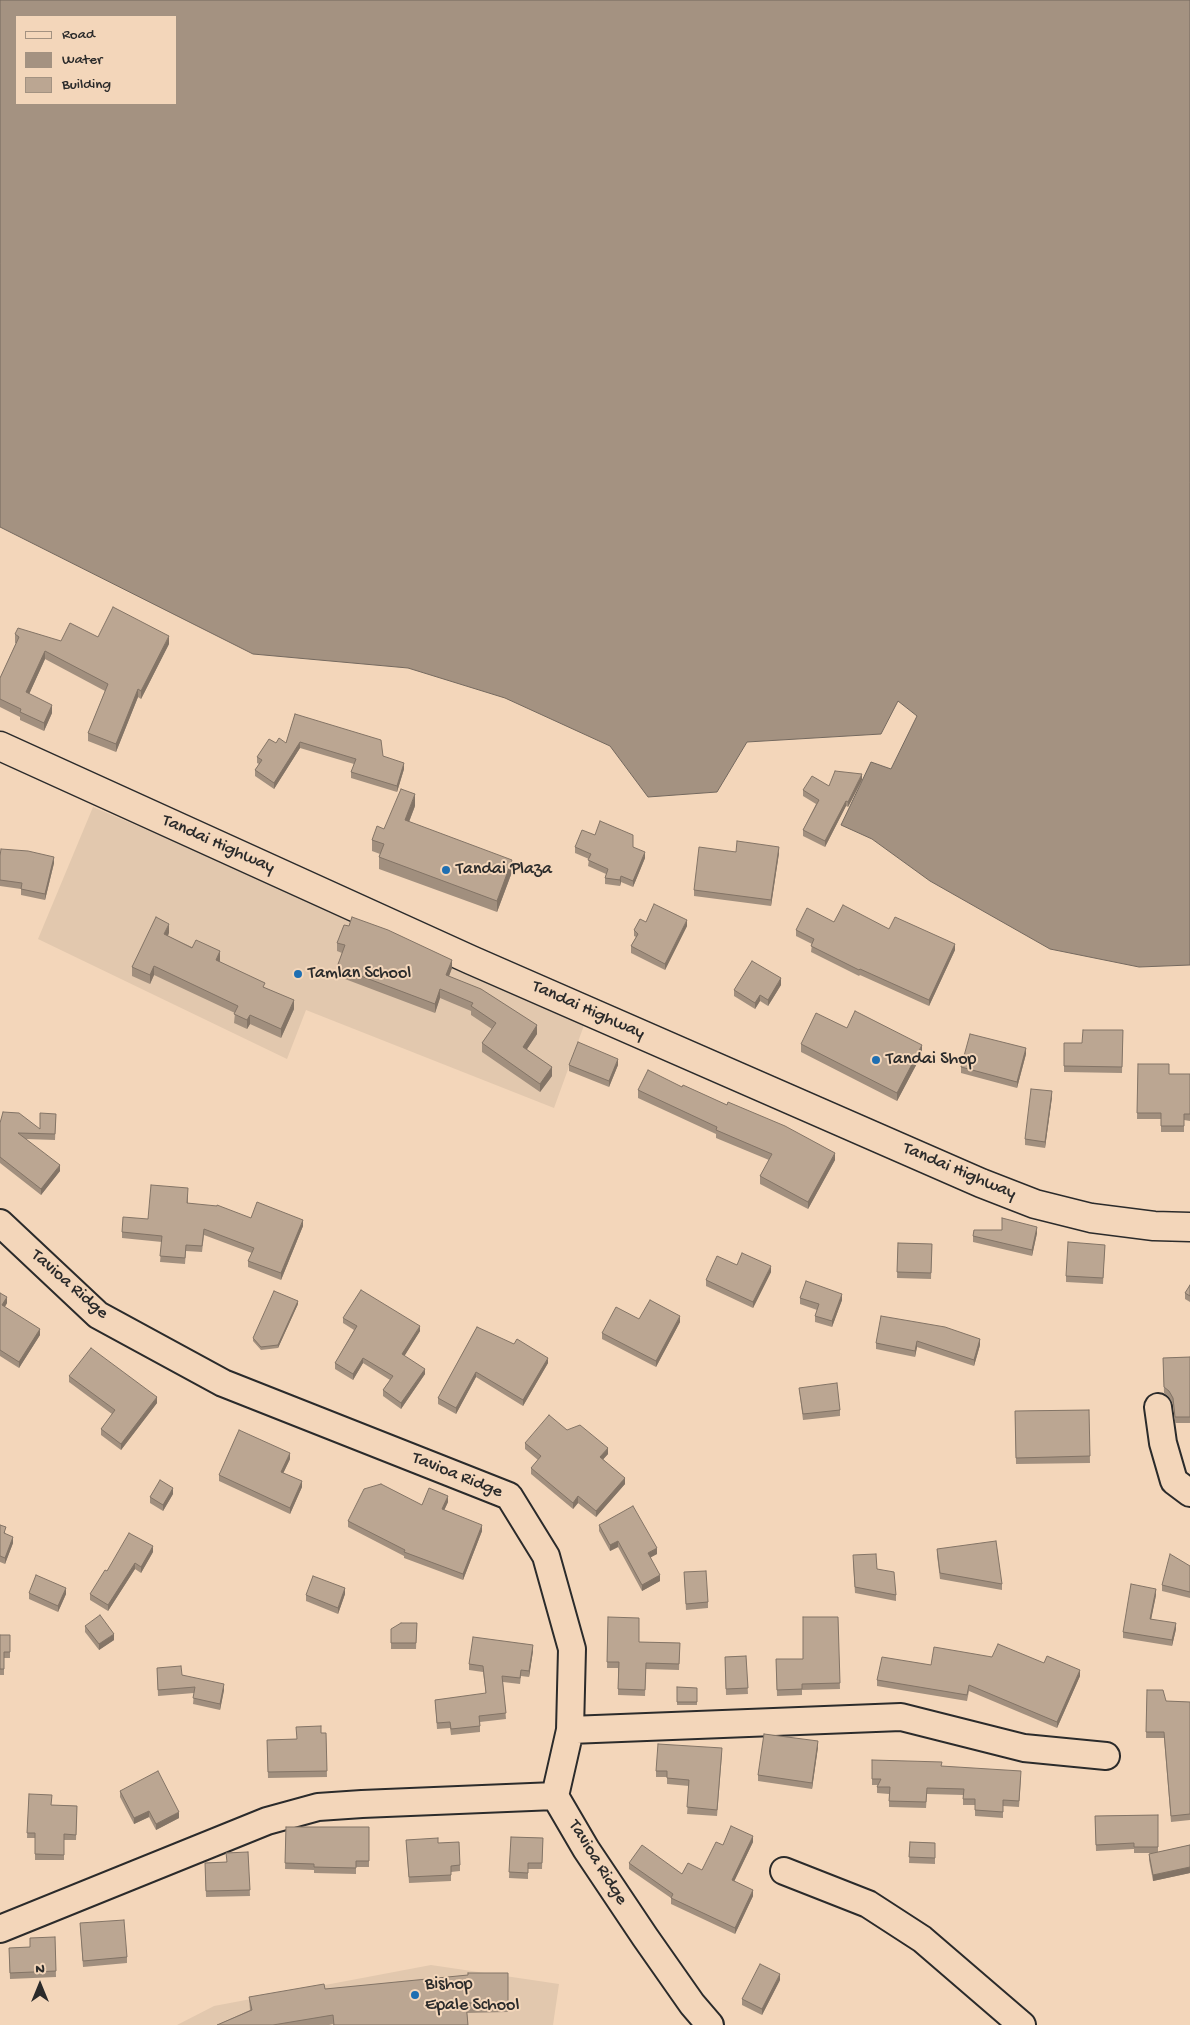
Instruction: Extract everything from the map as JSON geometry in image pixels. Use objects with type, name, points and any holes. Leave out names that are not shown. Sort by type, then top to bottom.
[{"type":"main road","name":"Tandai Highway","points":[[0,746],[471,960],[981,1183],[1035,1204],[1091,1218],[1154,1226],[1190,1227]]},
{"type":"street","name":"Tavioa Ridge","points":[[0,1223],[98,1315],[222,1383],[509,1496],[546,1556],[572,1649],[570,1730],[556,1796],[586,1849],[645,1938],[692,2004],[710,2025]]},
{"type":"street","points":[[1158,1407],[1163,1444],[1174,1481],[1190,1493]]},
{"type":"street","points":[[570,1730],[901,1717],[1024,1748],[1106,1756]]},
{"type":"street","points":[[0,1928],[266,1821],[318,1807],[556,1796]]},
{"type":"street","points":[[784,1871],[868,1904],[914,1934],[1022,2025]]},
{"type":"shaded area","name":"Tamlan School","points":[[93,807],[587,1017],[554,1108],[306,1010],[287,1059],[38,939]]},
{"type":"shaded area","name":"Bishop Epale School","points":[[431,1965],[559,1984],[553,2025],[177,2025],[214,2006]]},
{"type":"water","points":[[0,0],[1190,0],[1190,965],[1139,967],[1050,949],[930,881],[872,839],[841,825],[871,762],[891,769],[917,716],[898,701],[881,734],[747,742],[717,792],[648,797],[610,746],[505,698],[408,668],[253,654],[0,527]]},
{"type":"building","points":[[113,607],[169,636],[141,691],[138,689],[116,744],[88,733],[108,684],[45,651],[26,692],[52,705],[44,723],[20,712],[21,709],[0,699],[0,678],[19,637],[15,634],[18,628],[61,641],[70,623],[98,637]]},
{"type":"building","points":[[295,714],[381,740],[383,756],[404,763],[397,786],[351,772],[356,759],[300,742],[274,783],[255,770],[262,760],[257,757],[269,739],[276,743],[279,738],[286,743]]},
{"type":"building","points":[[835,771],[862,774],[825,841],[803,830],[819,800],[803,790],[812,776],[829,786]]},
{"type":"building","name":"Tandai Plaza","points":[[401,789],[415,794],[405,820],[512,860],[497,901],[379,857],[384,844],[372,840],[377,826],[384,829]]},
{"type":"building","points":[[600,821],[633,835],[633,847],[645,852],[633,881],[621,876],[620,880],[605,878],[608,869],[588,860],[591,854],[575,847],[582,830],[595,835]]},
{"type":"building","points":[[737,841],[779,847],[771,900],[694,890],[699,847],[736,852]]},
{"type":"building","points":[[1,849],[28,851],[54,857],[45,894],[21,889],[22,883],[0,880]]},
{"type":"building","points":[[654,904],[687,920],[665,964],[631,946],[638,934],[634,930],[640,919],[646,922]]},
{"type":"building","points":[[843,905],[889,929],[895,917],[955,944],[929,1000],[859,970],[811,946],[814,939],[796,930],[807,908],[834,922]]},
{"type":"building","points":[[156,917],[169,924],[164,934],[192,948],[196,940],[220,951],[216,960],[265,983],[263,987],[294,1000],[281,1029],[250,1015],[247,1020],[234,1014],[238,1006],[154,966],[150,975],[132,967]]},
{"type":"building","points":[[352,917],[388,930],[452,960],[446,975],[481,989],[537,1025],[523,1047],[552,1067],[540,1084],[482,1043],[496,1023],[471,1006],[473,1003],[440,989],[435,1004],[337,967],[345,945],[337,943],[344,925],[349,926]]},
{"type":"building","points":[[752,961],[781,978],[768,1000],[760,995],[755,1003],[734,990]]},
{"type":"building","name":"Tandai Shop","points":[[855,1011],[922,1045],[897,1093],[801,1044],[816,1013],[847,1028]]},
{"type":"building","points":[[1083,1030],[1123,1030],[1122,1067],[1064,1066],[1064,1043],[1082,1043]]},
{"type":"building","points":[[970,1034],[1026,1048],[1017,1082],[961,1067]]},
{"type":"building","points":[[578,1042],[618,1059],[609,1081],[569,1065]]},
{"type":"building","points":[[1138,1064],[1169,1064],[1169,1074],[1190,1074],[1190,1114],[1184,1114],[1184,1126],[1161,1126],[1161,1113],[1137,1113]]},
{"type":"building","points":[[648,1070],[682,1087],[683,1085],[727,1105],[728,1102],[785,1126],[835,1153],[808,1202],[760,1176],[772,1154],[716,1130],[717,1127],[638,1090]]},
{"type":"building","points":[[1031,1089],[1052,1091],[1045,1142],[1025,1139]]},
{"type":"building","points":[[3,1112],[19,1113],[40,1129],[40,1113],[56,1114],[55,1134],[18,1133],[60,1165],[41,1189],[0,1157],[0,1123]]},
{"type":"building","points":[[151,1185],[188,1188],[187,1203],[217,1205],[251,1218],[257,1202],[303,1220],[281,1273],[248,1261],[254,1248],[204,1229],[202,1246],[186,1245],[185,1258],[160,1256],[162,1236],[122,1232],[123,1217],[148,1219]]},
{"type":"building","points":[[1002,1218],[1037,1227],[1032,1250],[973,1236],[974,1230],[1002,1230]]},
{"type":"building","points":[[1068,1242],[1105,1245],[1103,1278],[1066,1276]]},
{"type":"building","points":[[898,1243],[932,1244],[931,1273],[897,1272]]},
{"type":"building","points":[[742,1253],[771,1266],[753,1302],[706,1280],[717,1256],[737,1265]]},
{"type":"building","points":[[806,1281],[842,1294],[832,1321],[815,1316],[819,1304],[800,1298]]},
{"type":"building","points":[[1190,1285],[1190,1296],[1185,1293]]},
{"type":"building","points":[[361,1290],[420,1326],[402,1354],[425,1369],[401,1403],[383,1390],[393,1376],[363,1358],[353,1374],[335,1363],[357,1326],[343,1318]]},
{"type":"building","points":[[274,1291],[298,1301],[278,1345],[261,1347],[253,1338]]},
{"type":"building","points":[[0,1293],[7,1297],[2,1305],[40,1329],[19,1362],[0,1350]]},
{"type":"building","points":[[650,1300],[680,1316],[656,1361],[602,1333],[616,1307],[639,1319]]},
{"type":"building","points":[[881,1316],[945,1327],[980,1339],[974,1360],[917,1341],[915,1351],[876,1343]]},
{"type":"building","points":[[477,1327],[514,1344],[517,1339],[548,1358],[523,1400],[476,1372],[456,1408],[438,1398]]},
{"type":"building","points":[[91,1348],[157,1397],[121,1444],[101,1429],[115,1410],[69,1376]]},
{"type":"building","points":[[1190,1357],[1190,1417],[1175,1417],[1173,1398],[1164,1387],[1163,1358]]},
{"type":"building","points":[[837,1383],[840,1410],[803,1414],[799,1388]]},
{"type":"building","points":[[1089,1410],[1090,1456],[1016,1458],[1015,1411]]},
{"type":"building","points":[[549,1415],[567,1430],[580,1425],[608,1448],[600,1457],[625,1478],[596,1511],[578,1496],[573,1503],[531,1468],[541,1456],[525,1443]]},
{"type":"building","points":[[239,1430],[290,1453],[281,1472],[302,1481],[290,1508],[219,1475]]},
{"type":"building","points":[[160,1480],[173,1488],[163,1505],[150,1497]]},
{"type":"building","points":[[381,1484],[422,1505],[429,1488],[448,1496],[442,1509],[482,1525],[463,1574],[404,1552],[405,1550],[348,1521],[364,1489]]},
{"type":"building","points":[[633,1506],[657,1548],[648,1553],[660,1575],[642,1585],[618,1541],[610,1545],[599,1525]]},
{"type":"building","points":[[0,1525],[6,1527],[4,1533],[13,1537],[5,1558],[0,1556]]},
{"type":"building","points":[[129,1533],[153,1546],[141,1567],[135,1563],[108,1605],[90,1594],[105,1570],[107,1571]]},
{"type":"building","points":[[996,1541],[1002,1584],[940,1573],[937,1549]]},
{"type":"building","points":[[876,1554],[877,1569],[894,1572],[896,1595],[855,1587],[853,1555]]},
{"type":"building","points":[[1170,1554],[1190,1566],[1190,1592],[1162,1585]]},
{"type":"building","points":[[706,1571],[708,1602],[686,1604],[684,1572]]},
{"type":"building","points":[[36,1575],[66,1588],[58,1606],[29,1593]]},
{"type":"building","points":[[313,1576],[345,1588],[338,1608],[306,1595]]},
{"type":"building","points":[[1131,1584],[1156,1589],[1150,1619],[1176,1623],[1172,1640],[1123,1632]]},
{"type":"building","points":[[100,1615],[114,1634],[99,1644],[85,1626]]},
{"type":"building","points":[[608,1617],[639,1618],[639,1642],[680,1643],[679,1664],[646,1663],[645,1690],[618,1689],[619,1662],[607,1662]]},
{"type":"building","points":[[803,1617],[838,1617],[840,1683],[802,1684],[802,1689],[777,1690],[776,1659],[803,1659]]},
{"type":"building","points":[[401,1623],[417,1623],[416,1643],[391,1643],[391,1629]]},
{"type":"building","points":[[0,1635],[10,1635],[10,1652],[4,1652],[4,1669],[0,1669]]},
{"type":"building","points":[[473,1637],[533,1645],[529,1671],[521,1670],[520,1678],[502,1676],[506,1713],[479,1716],[480,1726],[451,1729],[450,1722],[437,1723],[435,1700],[486,1693],[483,1666],[469,1664]]},
{"type":"building","points":[[998,1644],[1044,1663],[1047,1656],[1080,1670],[1057,1722],[969,1685],[967,1695],[877,1680],[882,1657],[931,1665],[934,1647],[992,1657]]},
{"type":"building","points":[[746,1656],[748,1688],[726,1689],[725,1657]]},
{"type":"building","points":[[181,1666],[182,1675],[224,1684],[220,1704],[193,1698],[195,1687],[158,1690],[157,1668]]},
{"type":"building","points":[[677,1687],[697,1688],[697,1702],[677,1702]]},
{"type":"building","points":[[1147,1690],[1163,1690],[1166,1701],[1190,1702],[1190,1814],[1171,1816],[1164,1732],[1146,1732]]},
{"type":"building","points":[[321,1726],[321,1733],[326,1733],[327,1771],[268,1772],[267,1740],[297,1739],[296,1727]]},
{"type":"building","points":[[764,1734],[818,1741],[812,1783],[758,1775]]},
{"type":"building","points":[[658,1744],[722,1748],[717,1810],[687,1807],[689,1780],[667,1778],[667,1771],[656,1771]]},
{"type":"building","points":[[872,1760],[942,1762],[941,1766],[1021,1771],[1019,1801],[1003,1800],[1003,1812],[975,1810],[975,1799],[963,1799],[964,1789],[927,1788],[926,1802],[889,1801],[890,1787],[877,1787],[881,1779],[872,1779]]},
{"type":"building","points":[[158,1771],[179,1812],[156,1824],[149,1811],[134,1818],[120,1791]]},
{"type":"building","points":[[29,1794],[52,1795],[51,1805],[77,1806],[76,1835],[64,1834],[64,1855],[35,1854],[35,1833],[27,1833]]},
{"type":"building","points":[[1158,1815],[1158,1847],[1134,1847],[1134,1843],[1096,1845],[1095,1816]]},
{"type":"building","points":[[731,1826],[753,1836],[732,1880],[753,1890],[735,1928],[671,1898],[673,1894],[629,1863],[642,1845],[682,1874],[688,1863],[702,1870],[716,1842],[723,1845]]},
{"type":"building","points":[[286,1827],[369,1827],[369,1861],[356,1861],[356,1868],[314,1867],[314,1864],[285,1863]]},
{"type":"building","points":[[511,1837],[543,1838],[542,1863],[528,1863],[528,1873],[509,1872]]},
{"type":"building","points":[[438,1838],[438,1843],[459,1842],[460,1865],[451,1866],[451,1875],[409,1877],[406,1840]]},
{"type":"building","points":[[910,1842],[935,1843],[935,1858],[909,1857]]},
{"type":"building","points":[[1190,1845],[1190,1867],[1153,1875],[1149,1854]]},
{"type":"building","points":[[248,1852],[250,1890],[206,1891],[205,1863],[227,1862],[226,1853]]},
{"type":"building","points":[[124,1920],[127,1957],[83,1961],[80,1923]]},
{"type":"building","points":[[55,1937],[56,1971],[10,1973],[9,1948],[30,1947],[30,1938]]},
{"type":"building","points":[[760,1964],[780,1974],[762,2009],[742,1999]]},
{"type":"building","name":"Bishop Epale School","points":[[468,1973],[508,1973],[508,2003],[466,2003],[468,2025],[334,2025],[333,2015],[273,2025],[217,2025],[252,2010],[249,1997],[324,1984],[325,1989],[468,1975]]},
{"type":"place","name":"Tandai Plaza","points":[[446,870]]},
{"type":"place","name":"Tamlan School","points":[[298,974]]},
{"type":"place","name":"Tandai Shop","points":[[876,1060]]},
{"type":"place","name":"Bishop Epale School","points":[[415,1995]]}]
